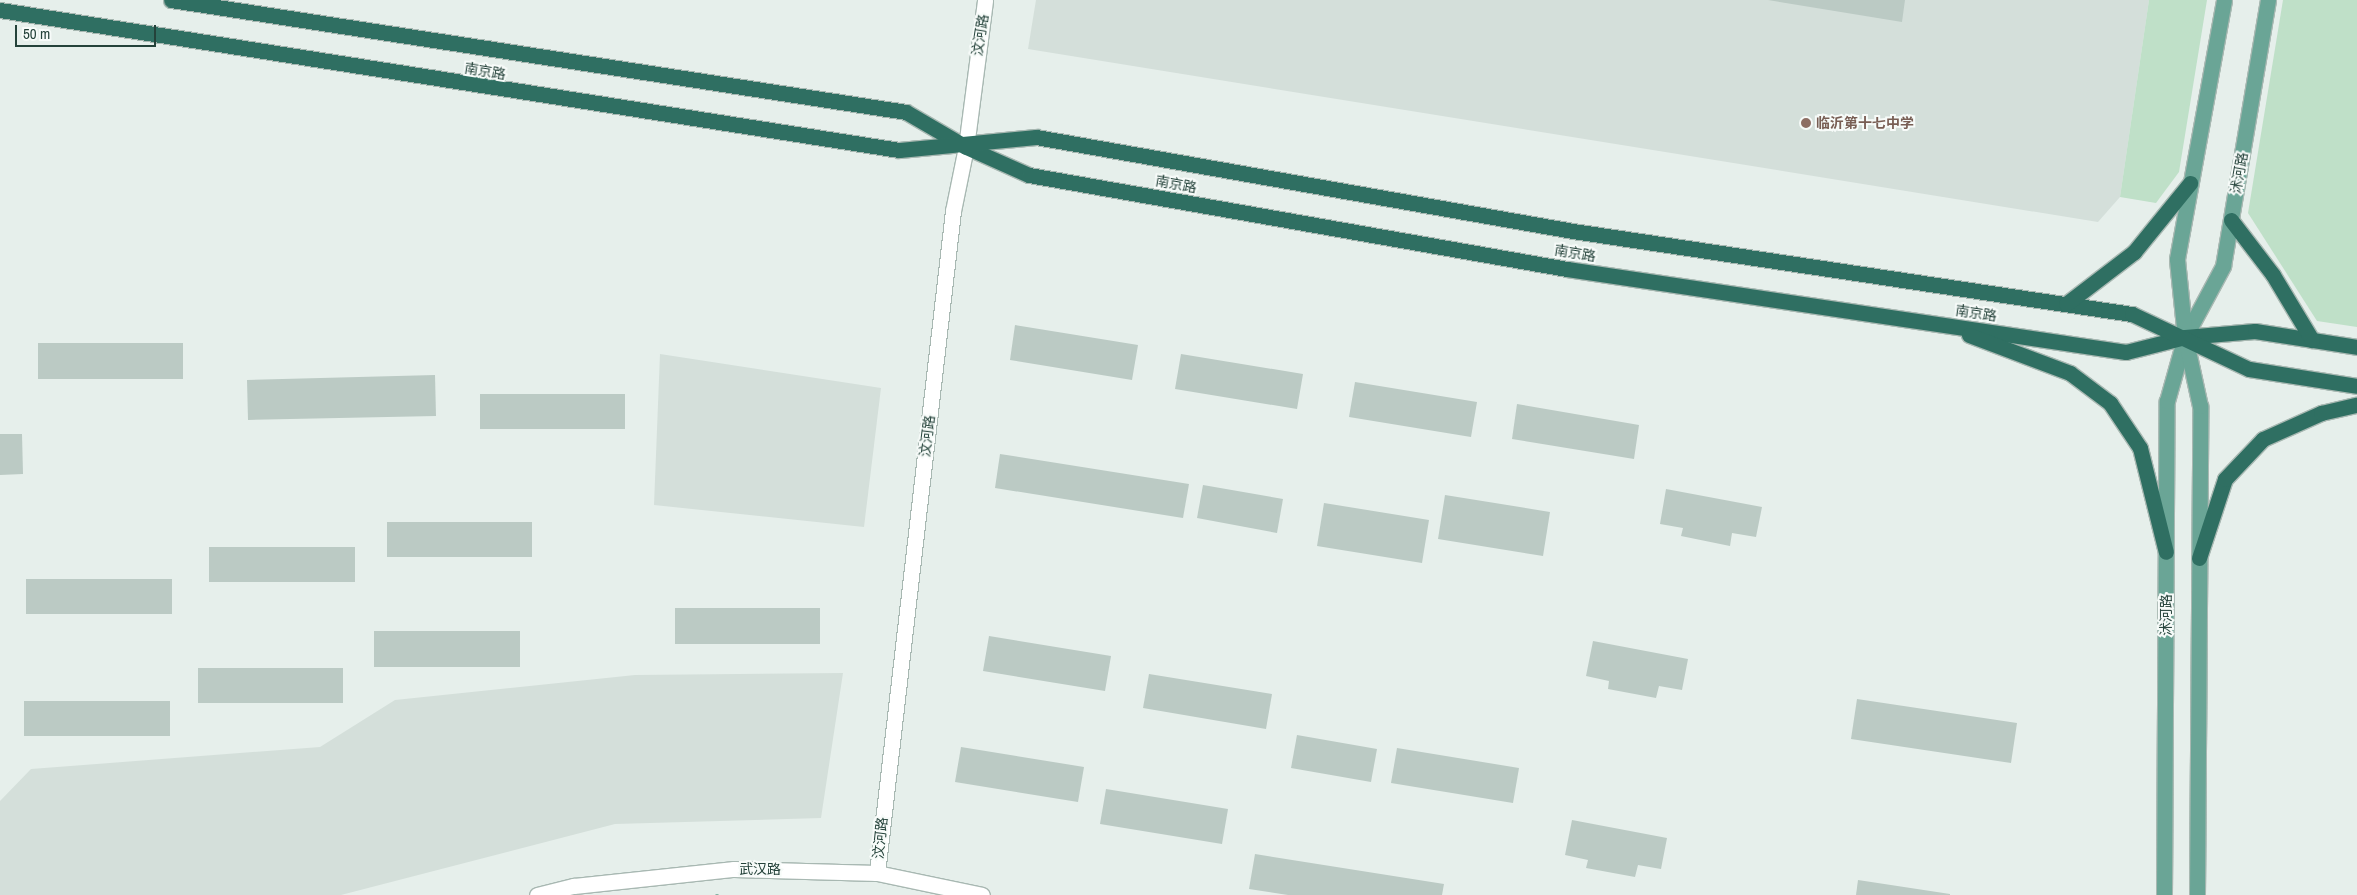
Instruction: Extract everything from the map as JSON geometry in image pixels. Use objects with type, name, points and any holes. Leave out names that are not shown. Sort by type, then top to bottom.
[{"type":"highway","name":"南京路","points":[[171,0],[906,112],[966,146],[1029,175],[1567,269],[2126,352],[2185,337],[2255,330],[2357,347]]},
{"type":"highway","name":"南京路","points":[[0,10],[899,150],[966,146],[1036,137],[1573,231],[2132,314],[2249,368],[2357,386]]},
{"type":"highway","points":[[2066,304],[2134,252],[2190,183]]},
{"type":"highway","points":[[2231,220],[2273,274],[2312,340]]},
{"type":"highway","points":[[1941,324],[2070,373],[2110,402],[2140,448],[2166,552]]},
{"type":"highway","points":[[2199,558],[2225,479],[2263,439],[2321,413],[2357,405]]},
{"type":"main road","name":"沭河路","points":[[2197,895],[2200,406],[2185,337],[2177,259],[2224,0]]},
{"type":"main road","name":"沭河路","points":[[2164,895],[2168,401],[2185,337],[2223,266],[2268,0]]},
{"type":"street","name":"汶河路","points":[[877,873],[953,211],[966,146],[985,0]]},
{"type":"street","name":"武汉路","points":[[537,895],[574,886],[734,869],[877,873],[982,895]]},
{"type":"shaded area","name":"临沂第十七中学","points":[[1036,0],[2149,0],[2120,197],[2098,222],[1028,49]]},
{"type":"shaded area","points":[[660,354],[881,388],[864,527],[654,505]]},
{"type":"shaded area","points":[[843,673],[821,818],[615,824],[341,895],[0,895],[0,801],[31,769],[320,747],[395,700],[635,675]]},
{"type":"green space","points":[[2149,0],[2207,0],[2179,172],[2156,203],[2120,197]]},
{"type":"green space","points":[[2283,0],[2357,0],[2357,327],[2317,321],[2248,213]]},
{"type":"building","points":[[1768,0],[1905,0],[1902,22]]},
{"type":"building","points":[[1015,325],[1138,345],[1132,380],[1010,360]]},
{"type":"building","points":[[38,343],[183,343],[183,379],[38,379]]},
{"type":"building","points":[[1181,354],[1303,374],[1297,409],[1175,389]]},
{"type":"building","points":[[435,375],[436,416],[248,420],[247,380]]},
{"type":"building","points":[[1355,382],[1477,402],[1471,437],[1349,417]]},
{"type":"building","points":[[480,394],[625,394],[625,429],[480,429]]},
{"type":"building","points":[[1517,404],[1639,425],[1634,459],[1512,439]]},
{"type":"building","points":[[0,434],[22,434],[23,474],[0,475]]},
{"type":"building","points":[[1000,454],[1189,484],[1183,518],[995,488]]},
{"type":"building","points":[[1203,485],[1283,499],[1277,533],[1197,518]]},
{"type":"building","points":[[1666,489],[1762,507],[1756,537],[1732,533],[1730,546],[1681,536],[1683,528],[1660,524]]},
{"type":"building","points":[[1445,495],[1550,512],[1543,556],[1438,539]]},
{"type":"building","points":[[1324,503],[1429,520],[1422,563],[1317,546]]},
{"type":"building","points":[[387,522],[532,522],[532,557],[387,557]]},
{"type":"building","points":[[209,547],[355,547],[355,582],[209,582]]},
{"type":"building","points":[[26,579],[172,579],[172,614],[26,614]]},
{"type":"building","points":[[675,608],[820,608],[820,644],[675,644]]},
{"type":"building","points":[[374,631],[520,631],[520,667],[374,667]]},
{"type":"building","points":[[989,636],[1111,656],[1105,691],[983,671]]},
{"type":"building","points":[[1593,641],[1688,659],[1682,690],[1659,686],[1656,698],[1608,689],[1609,681],[1586,676]]},
{"type":"building","points":[[198,668],[343,668],[343,703],[198,703]]},
{"type":"building","points":[[1149,674],[1272,694],[1266,729],[1143,708]]},
{"type":"building","points":[[1857,699],[2017,723],[2011,763],[1851,739]]},
{"type":"building","points":[[24,701],[170,701],[170,736],[24,736]]},
{"type":"building","points":[[1297,735],[1377,749],[1371,782],[1291,768]]},
{"type":"building","points":[[961,747],[1084,767],[1078,802],[955,782]]},
{"type":"building","points":[[1397,748],[1519,768],[1513,803],[1391,783]]},
{"type":"building","points":[[1106,789],[1228,809],[1222,844],[1100,824]]},
{"type":"building","points":[[1572,820],[1667,838],[1661,869],[1638,865],[1635,877],[1586,868],[1588,860],[1565,855]]},
{"type":"building","points":[[1255,854],[1444,884],[1442,895],[1288,895],[1249,889]]},
{"type":"building","points":[[1858,880],[1950,894],[1950,895],[1856,895]]},
{"type":"place","name":"临沂第十七中学","points":[[1806,123]]}]
